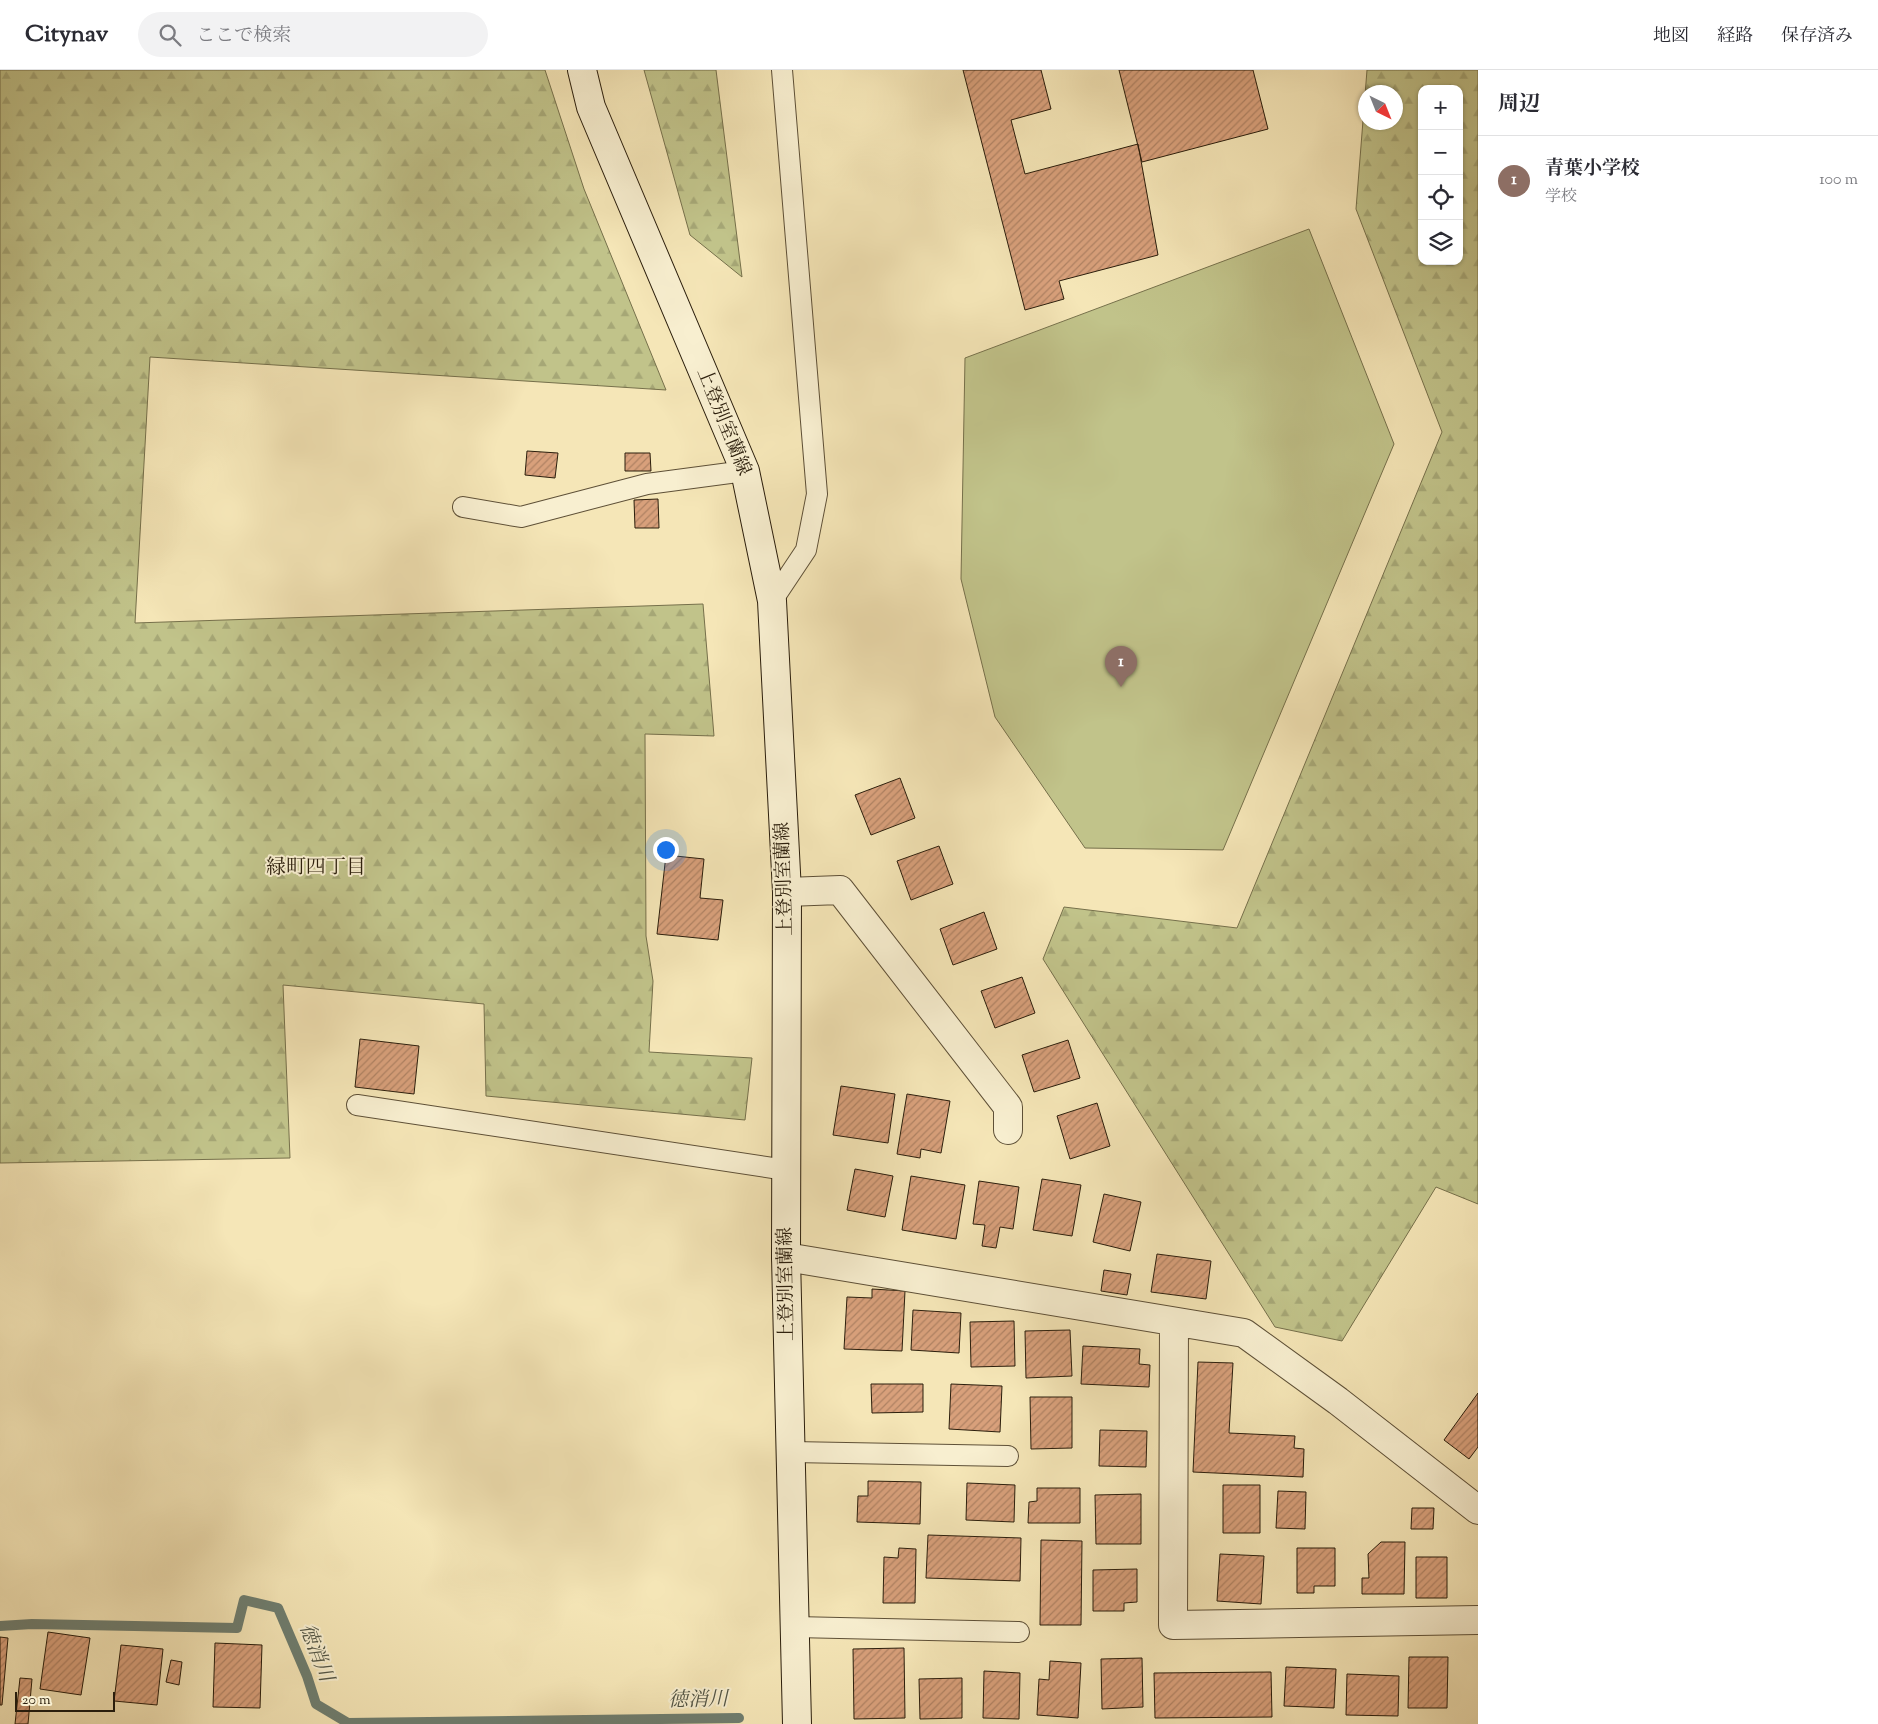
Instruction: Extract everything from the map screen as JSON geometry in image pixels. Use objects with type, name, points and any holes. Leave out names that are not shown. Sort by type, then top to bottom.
[{"type":"street","name":"上登別室蘭線","points":[[582,70],[591,107],[745,471],[772,601],[787,892],[786,1257],[797,1724]]},
{"type":"street","points":[[787,892],[840,890],[1008,1107],[1008,1130]]},
{"type":"street","points":[[786,1257],[1244,1333],[1338,1401],[1478,1510]]},
{"type":"street","points":[[1174,1322],[1172,1624],[1478,1620]]},
{"type":"lane","points":[[772,601],[806,550],[817,494],[782,70]]},
{"type":"lane","points":[[463,507],[521,517],[647,484],[745,471]]},
{"type":"lane","points":[[357,1105],[786,1170]]},
{"type":"lane","points":[[792,1452],[1008,1456]]},
{"type":"lane","points":[[795,1627],[1019,1632]]},
{"type":"green space","points":[[0,70],[545,70],[584,189],[666,390],[150,357],[135,623],[703,604],[714,736],[645,734],[646,936],[653,981],[649,1052],[752,1058],[745,1120],[486,1096],[484,1004],[283,985],[290,1158],[0,1163]]},
{"type":"green space","points":[[644,70],[716,70],[742,277],[690,235]]},
{"type":"green space","points":[[1367,70],[1478,70],[1478,1204],[1436,1187],[1342,1341],[1275,1327],[1043,959],[1064,907],[1237,928],[1442,432],[1356,209],[1362,130],[1403,130],[1403,85],[1366,85]]},
{"type":"green space","points":[[1309,229],[1394,444],[1223,850],[1085,848],[995,717],[961,579],[965,358]]},
{"type":"building","points":[[963,70],[1041,70],[1051,109],[1011,120],[1025,174],[1138,144],[1158,255],[1059,281],[1064,299],[1025,310]]},
{"type":"building","points":[[1119,70],[1253,70],[1268,129],[1142,162]]},
{"type":"building","points":[[527,451],[558,453],[555,478],[525,475]]},
{"type":"building","points":[[625,453],[650,453],[651,471],[625,471]]},
{"type":"building","points":[[658,499],[659,528],[635,528],[634,500]]},
{"type":"building","points":[[900,778],[915,818],[871,835],[855,795]]},
{"type":"building","points":[[939,846],[953,884],[911,900],[897,861]]},
{"type":"building","points":[[666,855],[704,859],[700,898],[723,900],[718,940],[657,934]]},
{"type":"building","points":[[984,912],[997,949],[953,965],[940,929]]},
{"type":"building","points":[[1022,977],[1035,1013],[995,1028],[981,991]]},
{"type":"building","points":[[360,1039],[419,1046],[414,1094],[355,1087]]},
{"type":"building","points":[[1068,1040],[1080,1078],[1034,1092],[1022,1055]]},
{"type":"building","points":[[841,1086],[895,1094],[888,1143],[833,1135]]},
{"type":"building","points":[[907,1094],[950,1101],[941,1153],[921,1149],[920,1158],[897,1154]]},
{"type":"building","points":[[1097,1103],[1110,1146],[1070,1159],[1057,1116]]},
{"type":"building","points":[[855,1169],[893,1176],[885,1217],[847,1210]]},
{"type":"building","points":[[911,1176],[965,1185],[956,1239],[902,1230]]},
{"type":"building","points":[[1042,1179],[1081,1185],[1072,1236],[1033,1230]]},
{"type":"building","points":[[979,1181],[1019,1187],[1013,1229],[1000,1227],[996,1248],[982,1246],[985,1225],[973,1224]]},
{"type":"building","points":[[1104,1194],[1141,1202],[1130,1251],[1093,1242]]},
{"type":"building","points":[[1157,1254],[1211,1261],[1206,1299],[1151,1292]]},
{"type":"building","points":[[1104,1270],[1131,1274],[1127,1295],[1101,1291]]},
{"type":"building","points":[[872,1289],[905,1291],[902,1351],[844,1349],[847,1297],[872,1298]]},
{"type":"building","points":[[913,1310],[961,1313],[959,1353],[911,1350]]},
{"type":"building","points":[[1014,1321],[1015,1366],[971,1367],[970,1322]]},
{"type":"building","points":[[1070,1330],[1072,1376],[1026,1378],[1025,1331]]},
{"type":"building","points":[[1083,1346],[1140,1349],[1139,1364],[1150,1365],[1149,1387],[1081,1384]]},
{"type":"building","points":[[1198,1362],[1233,1363],[1229,1433],[1295,1436],[1294,1448],[1304,1449],[1303,1477],[1193,1472]]},
{"type":"building","points":[[871,1384],[923,1384],[923,1412],[872,1413]]},
{"type":"building","points":[[951,1384],[1002,1386],[1000,1432],[949,1429]]},
{"type":"building","points":[[1478,1393],[1478,1447],[1469,1459],[1444,1440]]},
{"type":"building","points":[[1030,1397],[1072,1397],[1072,1448],[1031,1449]]},
{"type":"building","points":[[1100,1430],[1147,1431],[1146,1467],[1099,1466]]},
{"type":"building","points":[[868,1481],[921,1482],[920,1524],[857,1522],[858,1496],[868,1496]]},
{"type":"building","points":[[967,1483],[1015,1485],[1014,1522],[966,1520]]},
{"type":"building","points":[[1223,1485],[1260,1485],[1260,1533],[1223,1533]]},
{"type":"building","points":[[1037,1488],[1080,1488],[1080,1523],[1028,1523],[1029,1502],[1037,1501]]},
{"type":"building","points":[[1278,1491],[1306,1492],[1305,1529],[1276,1528]]},
{"type":"building","points":[[1141,1494],[1141,1544],[1096,1544],[1095,1495]]},
{"type":"building","points":[[1412,1508],[1434,1508],[1433,1529],[1411,1529]]},
{"type":"building","points":[[928,1535],[1021,1538],[1020,1581],[926,1578]]},
{"type":"building","points":[[1041,1540],[1082,1541],[1081,1625],[1040,1625]]},
{"type":"building","points":[[1381,1542],[1405,1542],[1404,1594],[1362,1594],[1362,1578],[1369,1578],[1368,1554]]},
{"type":"building","points":[[899,1548],[916,1549],[915,1603],[883,1603],[884,1557],[898,1558]]},
{"type":"building","points":[[1297,1548],[1335,1548],[1335,1586],[1314,1586],[1314,1593],[1297,1593]]},
{"type":"building","points":[[1220,1554],[1264,1556],[1261,1604],[1217,1601]]},
{"type":"building","points":[[1416,1557],[1447,1557],[1447,1598],[1416,1598]]},
{"type":"building","points":[[1137,1569],[1137,1602],[1124,1603],[1124,1611],[1093,1611],[1093,1570]]},
{"type":"building","points":[[48,1632],[90,1638],[81,1695],[40,1689]]},
{"type":"building","points":[[0,1637],[8,1638],[2,1705],[0,1705]]},
{"type":"building","points":[[215,1643],[262,1645],[260,1708],[213,1707]]},
{"type":"building","points":[[121,1645],[163,1649],[157,1705],[114,1701]]},
{"type":"building","points":[[904,1648],[905,1718],[854,1719],[853,1649]]},
{"type":"building","points":[[1409,1657],[1448,1657],[1447,1708],[1408,1708]]},
{"type":"building","points":[[1142,1658],[1143,1707],[1102,1709],[1101,1659]]},
{"type":"building","points":[[171,1660],[182,1662],[179,1685],[166,1682]]},
{"type":"building","points":[[1050,1661],[1081,1663],[1078,1718],[1037,1715],[1039,1679],[1049,1680]]},
{"type":"building","points":[[1286,1667],[1336,1669],[1334,1708],[1284,1706]]},
{"type":"building","points":[[984,1671],[1020,1673],[1019,1719],[983,1718]]},
{"type":"building","points":[[1271,1672],[1272,1717],[1155,1718],[1154,1673]]},
{"type":"building","points":[[1347,1674],[1399,1676],[1398,1716],[1346,1715]]},
{"type":"building","points":[[20,1678],[32,1679],[28,1724],[15,1724]]},
{"type":"building","points":[[962,1678],[962,1718],[920,1719],[919,1679]]},
{"type":"waterway","name":"徳消川","points":[[0,1626],[32,1624],[237,1628],[244,1600],[278,1608],[307,1676],[316,1704],[348,1723],[739,1718]]},
{"type":"place","name":"青葉小学校","points":[[1121,687]]},
{"type":"district","name":"緑町四丁目","points":[[316,868]]}]
